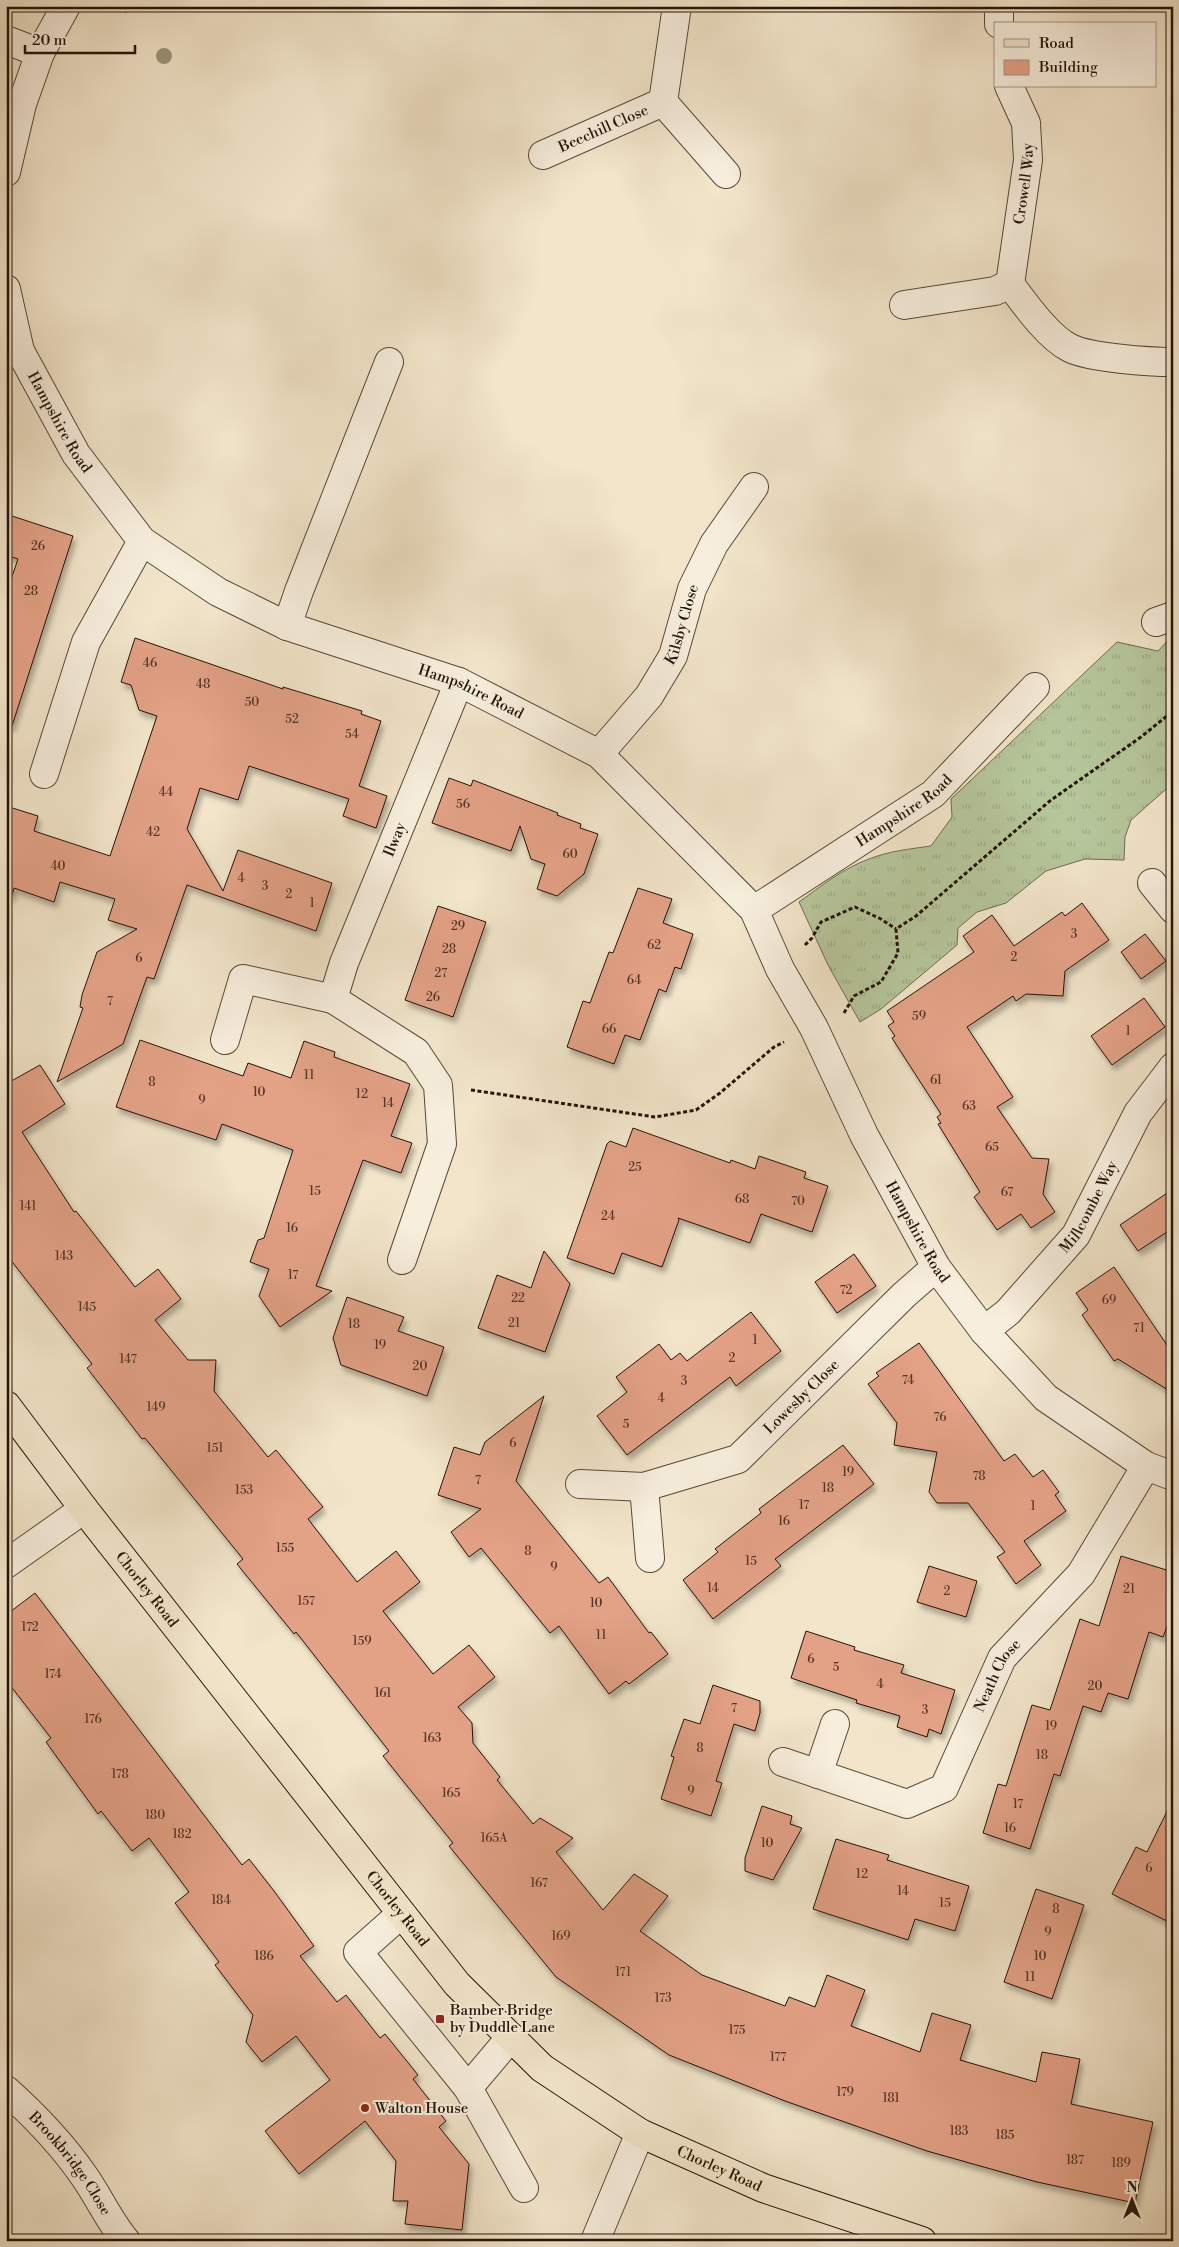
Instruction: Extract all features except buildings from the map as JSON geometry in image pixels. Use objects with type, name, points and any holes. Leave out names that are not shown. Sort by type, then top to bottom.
[{"type":"main road","name":"Chorley Road","points":[[6,1405],[84,1510],[457,1984],[542,2068],[640,2133],[763,2188],[922,2241]]},
{"type":"street","points":[[6,172],[22,104],[40,53],[66,6]]},
{"type":"street","name":"Beechill Close","points":[[663,102],[678,6]]},
{"type":"street","points":[[999,6],[999,22]]},
{"type":"street","points":[[6,40],[40,53]]},
{"type":"street","name":"Crowell Way","points":[[1010,88],[1026,123],[1028,160],[1010,284]]},
{"type":"street","name":"Beechill Close","points":[[543,155],[663,102]]},
{"type":"street","name":"Beechill Close","points":[[663,102],[726,174]]},
{"type":"street","points":[[904,305],[995,291],[1010,284],[1043,326],[1070,348],[1105,356],[1173,362]]},
{"type":"street","name":"Hampshire Road","points":[[6,289],[20,351],[76,454],[142,541],[218,592],[287,626],[459,682],[600,754],[754,910],[780,969],[814,1028],[864,1135],[936,1267],[984,1331],[1046,1398],[1146,1466],[1173,1476]]},
{"type":"street","points":[[287,626],[389,362]]},
{"type":"street","name":"Kilsby Close","points":[[600,754],[649,696],[673,656],[696,582],[714,544],[754,486]]},
{"type":"street","points":[[44,774],[86,642],[142,541]]},
{"type":"street","name":"Ilway","points":[[333,999],[344,963],[459,682]]},
{"type":"street","name":"Hampshire Road","points":[[754,910],[933,794],[1035,687]]},
{"type":"street","points":[[1152,883],[1173,909]]},
{"type":"street","points":[[225,1040],[243,979],[333,999],[416,1052],[438,1085],[442,1144],[402,1260]]},
{"type":"street","name":"Millcombe Way","points":[[984,1331],[1008,1312],[1076,1235],[1138,1113],[1173,1067]]},
{"type":"street","name":"Lowesby Close","points":[[580,1484],[644,1487],[738,1459],[904,1295],[936,1267]]},
{"type":"street","name":"Neath Close","points":[[783,1762],[906,1804],[944,1788],[1002,1658],[1081,1574],[1146,1466]]},
{"type":"street","points":[[644,1487],[650,1558]]},
{"type":"street","points":[[6,1564],[84,1510]]},
{"type":"street","points":[[818,1774],[835,1724]]},
{"type":"street","points":[[401,1914],[358,1952],[468,2088],[524,2188]]},
{"type":"street","points":[[468,2088],[511,2037]]},
{"type":"street","name":"Brookbridge Close","points":[[6,2090],[44,2124],[84,2176],[115,2228],[126,2241]]},
{"type":"street","points":[[595,2241],[640,2133]]},
{"type":"path","points":[[120,6],[127,12]]},
{"type":"path","points":[[896,929],[916,916],[1051,800],[1141,737],[1173,711]]},
{"type":"path","points":[[780,969],[812,938],[821,922],[855,907],[881,919],[896,929]]},
{"type":"path","points":[[846,1012],[854,996],[881,982],[886,975],[898,954],[896,929]]},
{"type":"path","points":[[438,1085],[655,1118],[696,1110],[720,1093],[774,1048],[814,1028]]},
{"type":"green space","points":[[1173,635],[1173,783],[1131,820],[1125,837],[1124,860],[1085,859],[1046,871],[1006,903],[977,912],[958,928],[957,945],[881,1009],[860,1022],[828,965],[799,902],[833,878],[860,863],[892,852],[931,846],[952,817],[951,799],[1117,642],[1158,651]]},
{"type":"place","name":"Bamber Bridge by Duddle Lane","points":[[440,2019]]},
{"type":"place","name":"Walton House","points":[[365,2108]]}]
